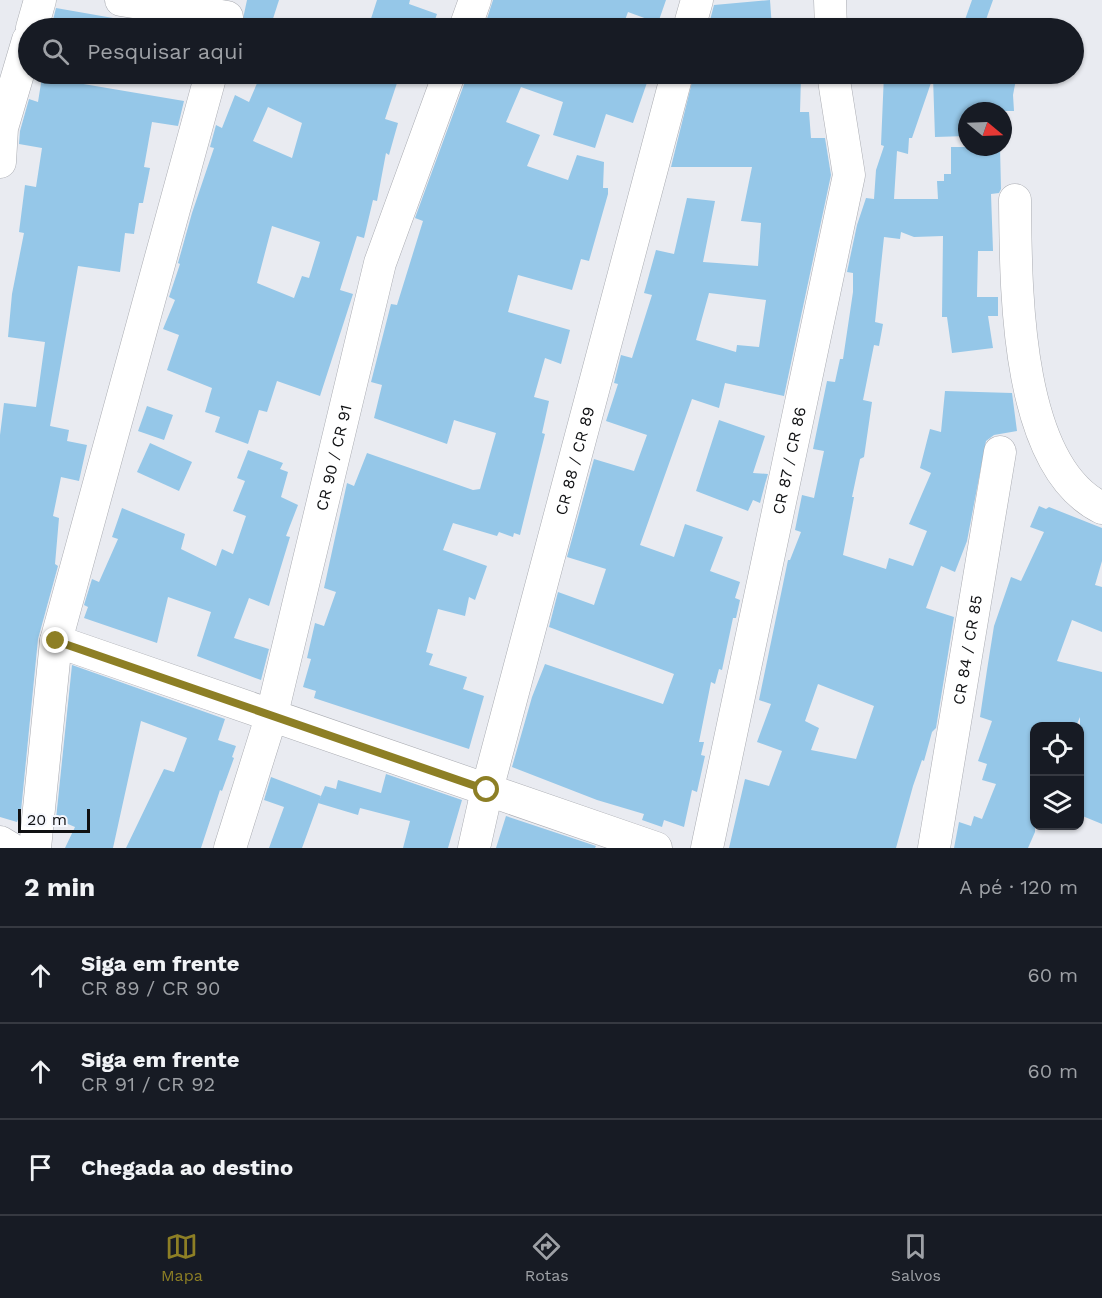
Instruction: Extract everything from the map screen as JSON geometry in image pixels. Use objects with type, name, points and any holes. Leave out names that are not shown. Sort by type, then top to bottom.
[{"type":"street","points":[[35,18],[40,0]]},
{"type":"street","points":[[121,0],[228,15]]},
{"type":"street","points":[[469,18],[475,0]]},
{"type":"street","points":[[692,18],[697,0]]},
{"type":"street","points":[[830,0],[831,18]]},
{"type":"street","points":[[0,162],[2,128],[18,74]]},
{"type":"street","points":[[35,848],[56,641],[209,84]]},
{"type":"street","name":"CR 90 / CR 91","points":[[230,848],[272,714],[380,263],[445,84]]},
{"type":"street","name":"CR 88 / CR 89","points":[[474,848],[487,790],[674,84]]},
{"type":"street","name":"CR 87 / CR 86","points":[[707,848],[849,175],[835,84]]},
{"type":"street","points":[[1015,200],[1016,276],[1024,361],[1048,452],[1070,485],[1102,508]]},
{"type":"street","name":"CR 84 / CR 85","points":[[934,848],[1000,452]]},
{"type":"street","points":[[56,641],[656,848]]},
{"type":"street","points":[[0,842],[10,848]]},
{"type":"building","points":[[247,0],[279,0],[273,18],[243,18]]},
{"type":"building","points":[[377,0],[410,0],[409,4],[437,14],[436,18],[371,18]]},
{"type":"building","points":[[493,0],[666,0],[660,18],[644,18],[628,12],[626,18],[487,18]]},
{"type":"building","points":[[770,0],[771,18],[711,18],[714,5]]},
{"type":"building","points":[[972,0],[993,0],[987,18],[966,18]]},
{"type":"building","points":[[56,8],[113,18],[54,18]]},
{"type":"building","points":[[41,84],[83,84],[184,101],[178,126],[152,122],[144,167],[150,168],[143,203],[139,203],[134,234],[125,233],[120,272],[78,266],[50,426],[69,430],[67,441],[87,445],[79,481],[61,477],[53,516],[59,518],[55,564],[58,566],[38,639],[21,811],[17,822],[0,817],[0,435],[4,403],[36,407],[45,342],[8,337],[12,294],[24,233],[19,232],[25,185],[36,187],[42,148],[19,144],[20,131],[29,99],[38,102]]},
{"type":"building","points":[[257,84],[397,84],[385,119],[398,123],[389,155],[386,153],[377,201],[373,200],[364,238],[357,236],[340,290],[353,294],[320,396],[277,381],[267,412],[259,410],[248,444],[215,432],[220,417],[205,412],[212,388],[167,370],[179,335],[163,329],[175,300],[169,297],[180,264],[178,263],[192,213],[214,148],[210,147],[216,125],[222,128],[235,95],[249,102]],"holes":[[[268,107],[302,123],[292,158],[253,141]],[[272,226],[320,242],[309,278],[302,276],[294,298],[257,283]]]},
{"type":"building","points":[[464,84],[647,84],[633,123],[606,114],[595,148],[553,135],[563,102],[521,87],[506,122],[540,135],[527,166],[568,180],[577,155],[604,162],[603,188],[608,188],[608,194],[589,261],[581,259],[572,290],[518,275],[508,312],[570,330],[561,364],[545,358],[534,397],[549,401],[542,433],[545,434],[520,535],[514,533],[513,537],[499,532],[497,536],[453,523],[443,550],[487,566],[475,600],[469,597],[465,616],[438,609],[426,652],[433,654],[429,665],[467,677],[463,689],[484,696],[469,749],[314,698],[316,691],[303,687],[311,659],[307,658],[315,623],[324,626],[336,592],[324,588],[347,483],[354,486],[367,453],[473,490],[480,489],[496,433],[454,420],[447,444],[374,418],[382,385],[371,382],[391,304],[397,305],[423,221],[415,218]]},
{"type":"building","points":[[692,84],[801,84],[800,112],[809,112],[811,138],[825,138],[831,175],[784,396],[725,383],[719,408],[692,399],[640,545],[674,557],[685,524],[723,537],[710,571],[740,582],[735,598],[740,600],[736,618],[733,618],[722,670],[719,669],[715,684],[711,682],[699,742],[704,742],[701,755],[705,756],[697,792],[692,790],[684,827],[664,820],[662,827],[642,820],[644,814],[597,800],[512,767],[532,697],[545,664],[663,704],[674,674],[549,627],[558,592],[594,605],[606,569],[567,557],[594,459],[634,471],[647,435],[606,421],[618,384],[614,383],[621,355],[632,358],[652,295],[644,293],[656,250],[674,254],[687,198],[715,201],[703,262],[758,266],[761,223],[741,221],[752,167],[671,167]],"holes":[[[709,293],[766,300],[759,347],[737,345],[736,352],[696,340]]]},
{"type":"building","points":[[884,84],[931,84],[912,138],[909,138],[908,154],[897,151],[894,199],[938,199],[937,181],[944,181],[944,174],[951,174],[951,147],[958,147],[958,156],[1000,156],[1001,189],[999,193],[991,194],[993,251],[978,251],[977,297],[998,297],[998,316],[988,316],[993,348],[952,353],[947,317],[942,317],[943,236],[914,237],[901,232],[900,239],[884,237],[875,322],[883,324],[879,346],[874,345],[863,400],[872,402],[864,457],[860,459],[843,555],[886,569],[889,558],[913,566],[927,531],[909,524],[931,473],[920,468],[930,429],[941,432],[945,391],[1012,393],[1017,431],[994,435],[986,441],[967,541],[955,572],[941,566],[926,608],[954,617],[936,728],[932,732],[924,761],[922,760],[913,786],[896,848],[729,848],[745,779],[769,786],[782,751],[757,742],[771,704],[759,700],[788,560],[790,560],[801,532],[795,530],[802,495],[814,498],[824,451],[813,449],[827,381],[835,382],[840,359],[843,359],[853,292],[853,273],[847,272],[857,225],[866,198],[874,199],[876,170],[884,146],[881,145]],"holes":[[[818,684],[874,706],[856,759],[811,750],[819,728],[805,721]]]},
{"type":"building","points":[[933,84],[1015,84],[1014,111],[1012,111],[1012,102],[958,102],[958,136],[935,137]]},
{"type":"building","points":[[147,406],[173,415],[164,440],[138,431]]},
{"type":"building","points":[[719,420],[765,436],[753,473],[768,474],[760,503],[753,500],[748,511],[696,491]]},
{"type":"building","points":[[150,443],[192,462],[179,491],[137,472]]},
{"type":"building","points":[[248,450],[283,463],[280,469],[288,472],[281,497],[298,505],[286,536],[290,537],[269,606],[249,598],[234,638],[269,649],[261,680],[197,656],[211,612],[168,597],[157,643],[84,618],[88,607],[84,605],[92,579],[99,582],[118,539],[112,537],[122,508],[185,534],[181,549],[216,566],[222,549],[233,554],[246,516],[233,511],[245,481],[237,478]]},
{"type":"building","points":[[1039,506],[1046,509],[1049,507],[1102,528],[1102,561],[1095,585],[1102,587],[1102,632],[1072,620],[1057,661],[1102,672],[1102,824],[1084,817],[1084,722],[1080,722],[1080,717],[1078,722],[1030,722],[1030,830],[1035,830],[1035,832],[1028,848],[954,848],[959,822],[971,826],[974,816],[982,819],[996,784],[982,780],[987,764],[978,761],[992,721],[980,717],[994,626],[1011,577],[1021,581],[1044,532],[1030,527]]},
{"type":"building","points":[[72,665],[225,719],[218,740],[236,746],[232,757],[234,758],[222,791],[220,790],[201,848],[126,848],[164,769],[174,772],[187,738],[141,721],[113,848],[65,848],[75,827],[56,819]]},
{"type":"building","points":[[386,774],[462,800],[448,848],[403,848],[410,821],[360,808],[358,815],[318,803],[325,786],[336,789],[338,780],[381,793]]},
{"type":"building","points":[[271,777],[321,796],[302,848],[269,848],[284,807],[264,800]]},
{"type":"building","points":[[506,816],[596,846],[595,848],[496,848]]},
{"type":"route","points":[[56,641],[487,790]]}]
